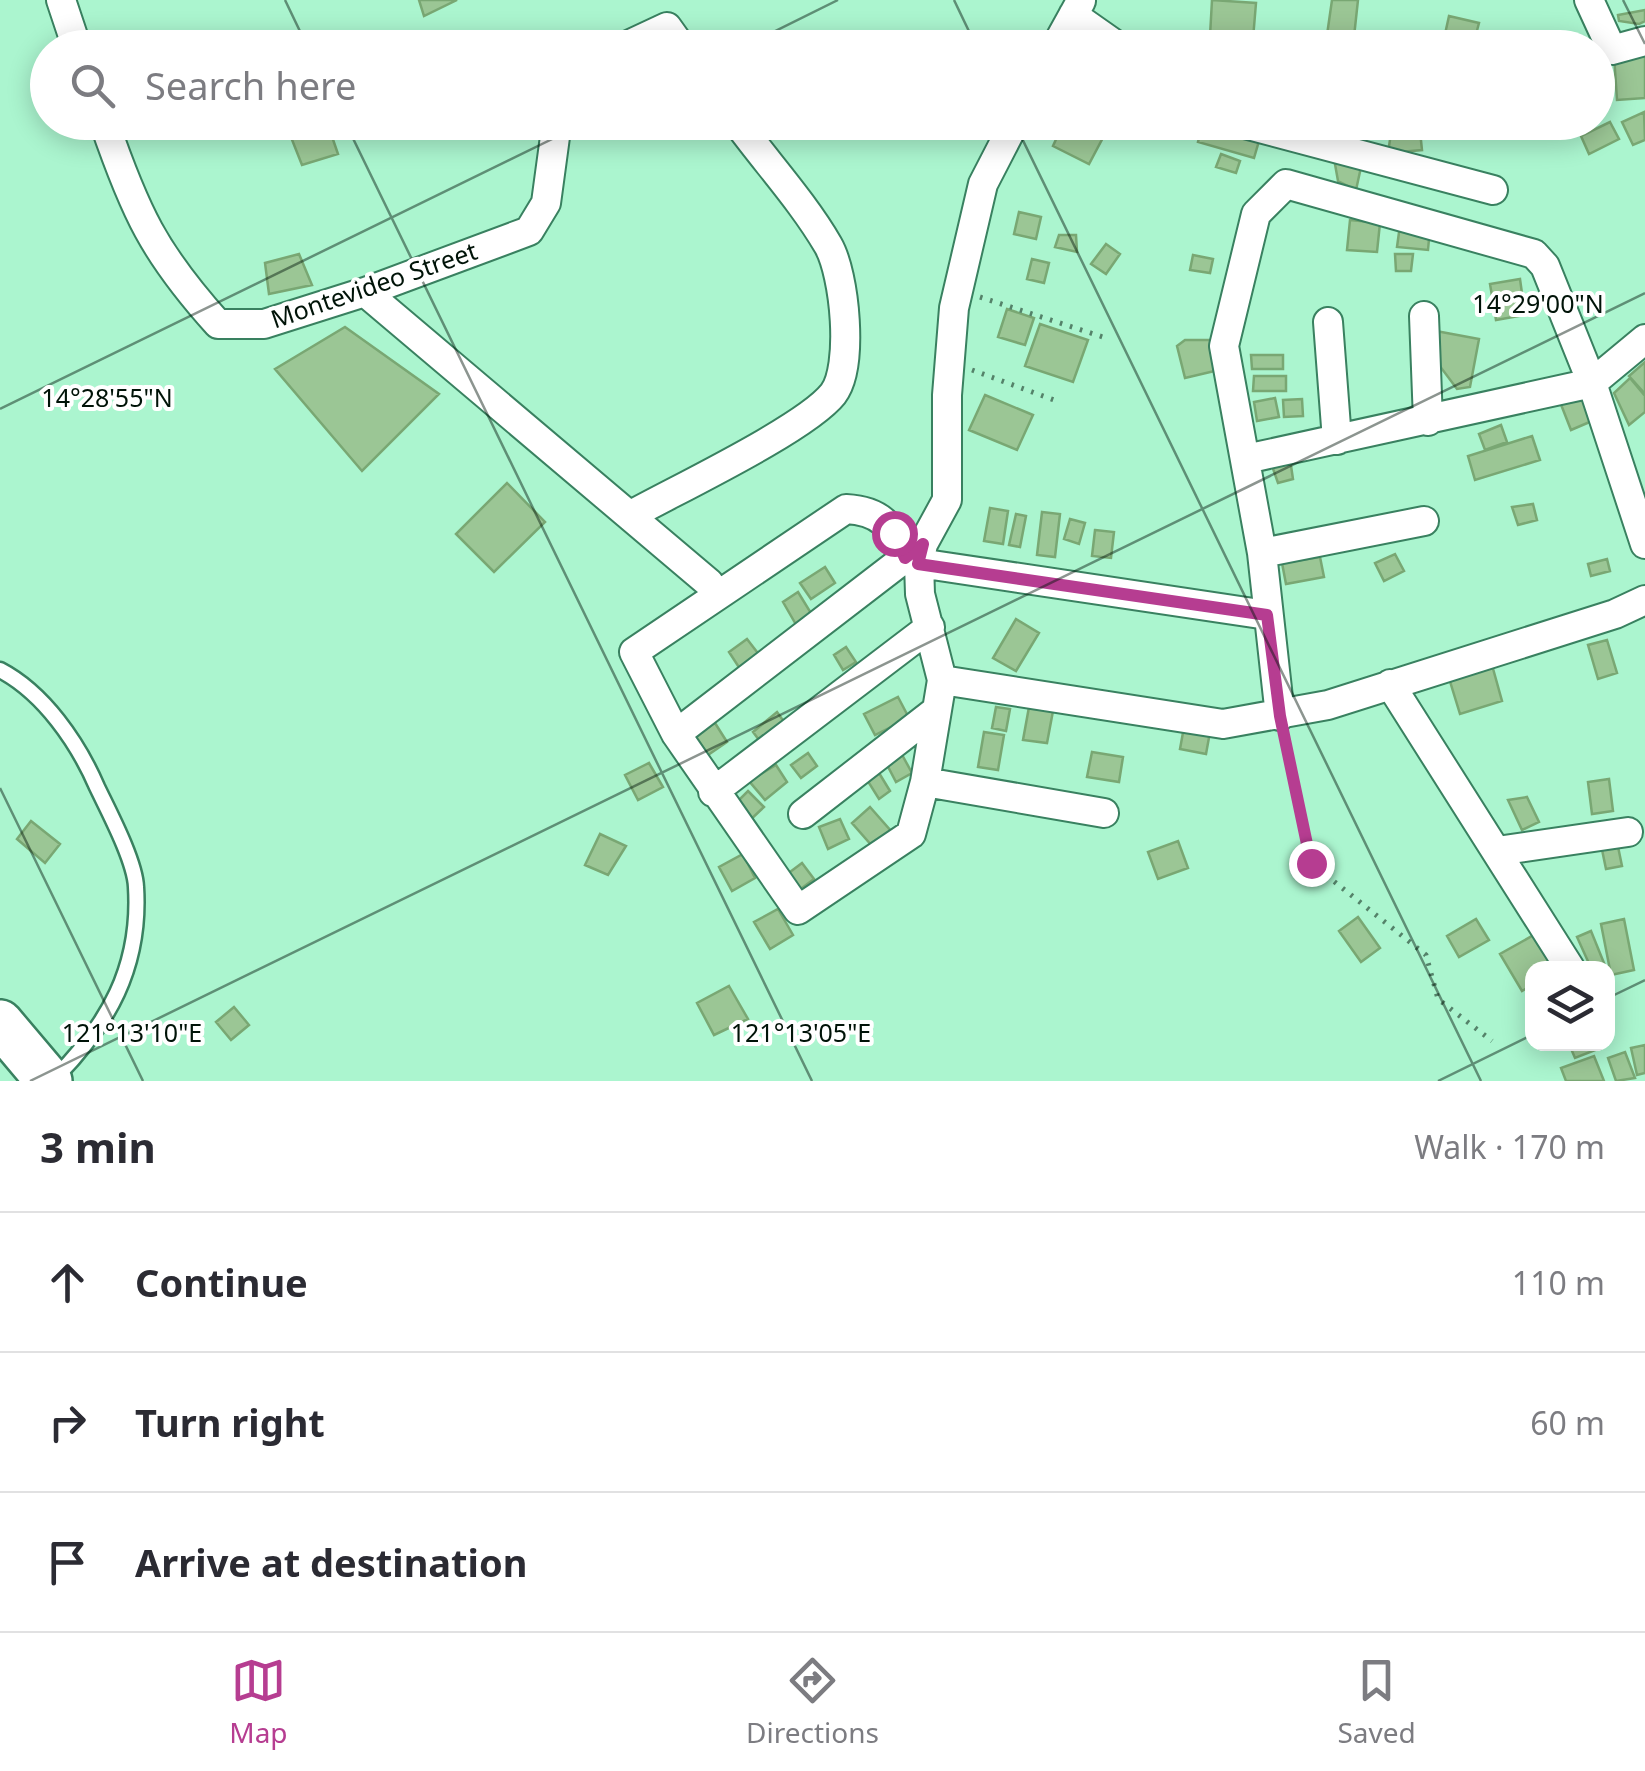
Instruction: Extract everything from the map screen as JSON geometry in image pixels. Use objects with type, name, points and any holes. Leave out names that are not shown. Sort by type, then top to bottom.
[{"type":"main road","points":[[0,1023],[51,1081]]},
{"type":"street","points":[[61,0],[72,30]]},
{"type":"street","points":[[1589,0],[1603,30]]},
{"type":"street","points":[[1077,8],[1101,30]]},
{"type":"street","points":[[1615,49],[1645,40]]},
{"type":"street","name":"Montevideo Street","points":[[110,140],[136,213],[175,277],[218,324],[264,324],[365,292],[530,231],[546,203],[555,140]]},
{"type":"street","points":[[631,516],[800,420],[834,392],[846,349],[840,289],[830,248],[751,140]]},
{"type":"street","points":[[676,734],[915,555],[946,500],[950,362],[958,290],[983,184],[1006,140]]},
{"type":"street","points":[[1305,140],[1493,190]]},
{"type":"street","points":[[1280,716],[1262,553],[1224,346],[1256,214],[1286,184],[1534,254],[1545,266],[1592,383],[1645,544]]},
{"type":"street","points":[[365,292],[709,584]]},
{"type":"street","points":[[1424,316],[1428,421]]},
{"type":"street","points":[[1328,322],[1337,440]]},
{"type":"street","points":[[1246,458],[1592,383],[1645,339]]},
{"type":"street","points":[[846,509],[868,510],[883,518],[915,555],[920,594],[942,680],[925,782],[911,834],[798,910],[676,734],[634,652],[846,509]]},
{"type":"street","points":[[1262,553],[1424,521]]},
{"type":"street","points":[[915,555],[1267,615]]},
{"type":"street","points":[[942,680],[1224,724],[1328,705],[1616,614],[1645,600]]},
{"type":"street","points":[[713,792],[930,627]]},
{"type":"street","points":[[1390,684],[1566,961]]},
{"type":"street","points":[[804,814],[937,710]]},
{"type":"street","points":[[925,782],[1104,813]]},
{"type":"street","points":[[1498,851],[1628,832]]},
{"type":"lane","points":[[0,670],[46,708],[82,750],[136,884],[130,952],[114,1006],[88,1045],[51,1081]]},
{"type":"path","points":[[958,290],[1106,338]]},
{"type":"path","points":[[950,362],[1054,400]]},
{"type":"path","points":[[1280,716],[1311,863],[1426,956],[1438,999],[1492,1041]]},
{"type":"building","points":[[419,0],[457,0],[424,16]]},
{"type":"building","points":[[1212,0],[1256,3],[1254,30],[1210,30]]},
{"type":"building","points":[[1332,0],[1358,0],[1355,30],[1328,30]]},
{"type":"building","points":[[1645,10],[1645,21],[1639,24],[1619,21],[1618,15]]},
{"type":"building","points":[[1449,16],[1479,23],[1477,30],[1446,30]]},
{"type":"building","points":[[1645,53],[1645,98],[1617,100],[1615,55]]},
{"type":"building","points":[[1644,112],[1645,140],[1633,145],[1622,122]]},
{"type":"building","points":[[1615,131],[1619,139],[1589,154],[1583,140],[1615,140]]},
{"type":"building","points":[[292,140],[333,140],[338,154],[302,165]]},
{"type":"building","points":[[1056,140],[1102,140],[1089,164],[1053,146]]},
{"type":"building","points":[[1198,140],[1259,140],[1254,158]]},
{"type":"building","points":[[1390,140],[1421,140],[1422,150],[1388,153]]},
{"type":"building","points":[[1333,153],[1363,158],[1356,190],[1338,181]]},
{"type":"building","points":[[1221,154],[1240,161],[1236,173],[1216,167]]},
{"type":"building","points":[[1019,212],[1041,217],[1036,239],[1014,234]]},
{"type":"building","points":[[1350,220],[1380,223],[1377,252],[1347,250]]},
{"type":"building","points":[[1400,225],[1430,228],[1428,250],[1397,247]]},
{"type":"building","points":[[1059,235],[1076,235],[1077,252],[1055,247]]},
{"type":"building","points":[[1106,244],[1120,254],[1106,274],[1091,264]]},
{"type":"building","points":[[299,254],[312,285],[269,294],[265,263]]},
{"type":"building","points":[[1395,254],[1413,254],[1411,271],[1396,271]]},
{"type":"building","points":[[1193,255],[1213,259],[1210,273],[1190,270]]},
{"type":"building","points":[[1032,259],[1049,263],[1044,283],[1027,279]]},
{"type":"building","points":[[1520,279],[1525,315],[1496,320],[1490,284]]},
{"type":"building","points":[[1007,309],[1034,318],[1025,345],[998,337]]},
{"type":"building","points":[[1040,324],[1088,340],[1073,382],[1025,366]]},
{"type":"building","points":[[345,327],[439,394],[362,471],[275,369]]},
{"type":"building","points":[[1436,331],[1479,339],[1470,387],[1457,389],[1433,357]]},
{"type":"building","points":[[1185,340],[1221,340],[1223,369],[1185,378],[1177,346]]},
{"type":"building","points":[[1251,355],[1283,355],[1283,369],[1252,369]]},
{"type":"building","points":[[1645,362],[1645,394],[1629,376]]},
{"type":"building","points":[[1254,376],[1286,376],[1286,391],[1253,391]]},
{"type":"building","points":[[1630,378],[1645,396],[1645,412],[1629,425],[1614,393]]},
{"type":"building","points":[[1581,394],[1592,421],[1571,430],[1560,402]]},
{"type":"building","points":[[985,395],[1033,415],[1017,450],[969,430]]},
{"type":"building","points":[[1275,398],[1279,417],[1257,421],[1254,402]]},
{"type":"building","points":[[1302,399],[1303,416],[1284,417],[1283,400]]},
{"type":"building","points":[[1501,425],[1507,442],[1485,450],[1479,434]]},
{"type":"building","points":[[1532,436],[1540,460],[1475,480],[1468,456]]},
{"type":"building","points":[[1290,459],[1293,479],[1278,483],[1270,460]]},
{"type":"building","points":[[507,483],[545,522],[494,572],[456,534]]},
{"type":"building","points":[[1533,504],[1537,520],[1518,525],[1512,507]]},
{"type":"building","points":[[990,508],[1008,511],[1003,544],[984,541]]},
{"type":"building","points":[[1042,512],[1060,514],[1055,557],[1037,555]]},
{"type":"building","points":[[1016,514],[1026,516],[1020,547],[1009,545]]},
{"type":"building","points":[[1070,519],[1085,523],[1079,544],[1064,539]]},
{"type":"building","points":[[1095,530],[1114,532],[1111,558],[1092,556]]},
{"type":"building","points":[[1395,554],[1404,571],[1384,581],[1375,563]]},
{"type":"building","points":[[1320,557],[1324,577],[1286,584],[1282,563]]},
{"type":"building","points":[[1607,559],[1610,571],[1591,576],[1588,564]]},
{"type":"building","points":[[825,567],[835,583],[811,599],[800,583]]},
{"type":"building","points":[[798,592],[814,618],[798,628],[783,602]]},
{"type":"building","points":[[1016,619],[1039,633],[1016,671],[993,658]]},
{"type":"building","points":[[747,639],[764,661],[744,675],[729,652]]},
{"type":"building","points":[[1607,640],[1617,673],[1598,679],[1588,645]]},
{"type":"building","points":[[846,647],[856,662],[843,670],[834,655]]},
{"type":"building","points":[[1492,665],[1502,701],[1460,714],[1449,678]]},
{"type":"building","points":[[898,697],[909,718],[875,735],[864,714]]},
{"type":"building","points":[[996,707],[1010,709],[1006,731],[992,728]]},
{"type":"building","points":[[1029,707],[1053,711],[1047,743],[1023,740]]},
{"type":"building","points":[[777,712],[792,733],[765,748],[753,732]]},
{"type":"building","points":[[715,723],[727,742],[708,755],[695,735]]},
{"type":"building","points":[[1184,727],[1210,732],[1206,754],[1180,749]]},
{"type":"building","points":[[984,732],[1004,735],[998,770],[978,767]]},
{"type":"building","points":[[900,751],[912,773],[896,782],[884,759]]},
{"type":"building","points":[[1092,752],[1123,757],[1119,782],[1087,777]]},
{"type":"building","points":[[808,753],[817,766],[801,778],[791,765]]},
{"type":"building","points":[[649,763],[663,787],[638,800],[625,775]]},
{"type":"building","points":[[776,765],[787,782],[765,800],[749,781]]},
{"type":"building","points":[[876,768],[890,791],[879,799],[864,775]]},
{"type":"building","points":[[1609,779],[1613,811],[1592,814],[1588,782]]},
{"type":"building","points":[[748,791],[764,807],[747,823],[731,808]]},
{"type":"building","points":[[1527,797],[1539,822],[1522,830],[1508,800]]},
{"type":"building","points":[[870,807],[891,831],[873,847],[852,823]]},
{"type":"building","points":[[840,819],[849,839],[828,849],[819,827]]},
{"type":"building","points":[[31,821],[60,844],[45,863],[17,839]]},
{"type":"building","points":[[600,834],[626,846],[608,875],[585,865]]},
{"type":"building","points":[[1616,837],[1622,866],[1606,869],[1600,840]]},
{"type":"building","points":[[1178,841],[1188,868],[1158,879],[1148,852]]},
{"type":"building","points":[[743,854],[755,878],[732,891],[719,867]]},
{"type":"building","points":[[802,863],[814,879],[798,891],[786,875]]},
{"type":"building","points":[[778,909],[793,935],[770,949],[754,922]]},
{"type":"building","points":[[1358,917],[1380,948],[1361,962],[1339,931]]},
{"type":"building","points":[[1476,919],[1489,940],[1459,957],[1447,936]]},
{"type":"building","points":[[1624,919],[1634,970],[1615,974],[1615,961],[1608,961],[1601,924]]},
{"type":"building","points":[[1591,931],[1603,961],[1588,961],[1577,937]]},
{"type":"building","points":[[1539,932],[1556,961],[1525,961],[1522,991],[1500,954]]},
{"type":"building","points":[[729,986],[748,1019],[714,1035],[697,1003]]},
{"type":"building","points":[[234,1007],[249,1025],[231,1040],[216,1022]]},
{"type":"building","points":[[1645,1045],[1645,1073],[1637,1075],[1631,1048]]},
{"type":"building","points":[[1572,1051],[1593,1051],[1575,1058]]},
{"type":"building","points":[[1625,1052],[1635,1078],[1616,1081],[1608,1058]]},
{"type":"building","points":[[1594,1056],[1604,1081],[1566,1081],[1561,1068]]},
{"type":"route","points":[[894,533],[905,558],[923,544],[918,564],[1267,615],[1280,716],[1311,863]]}]
